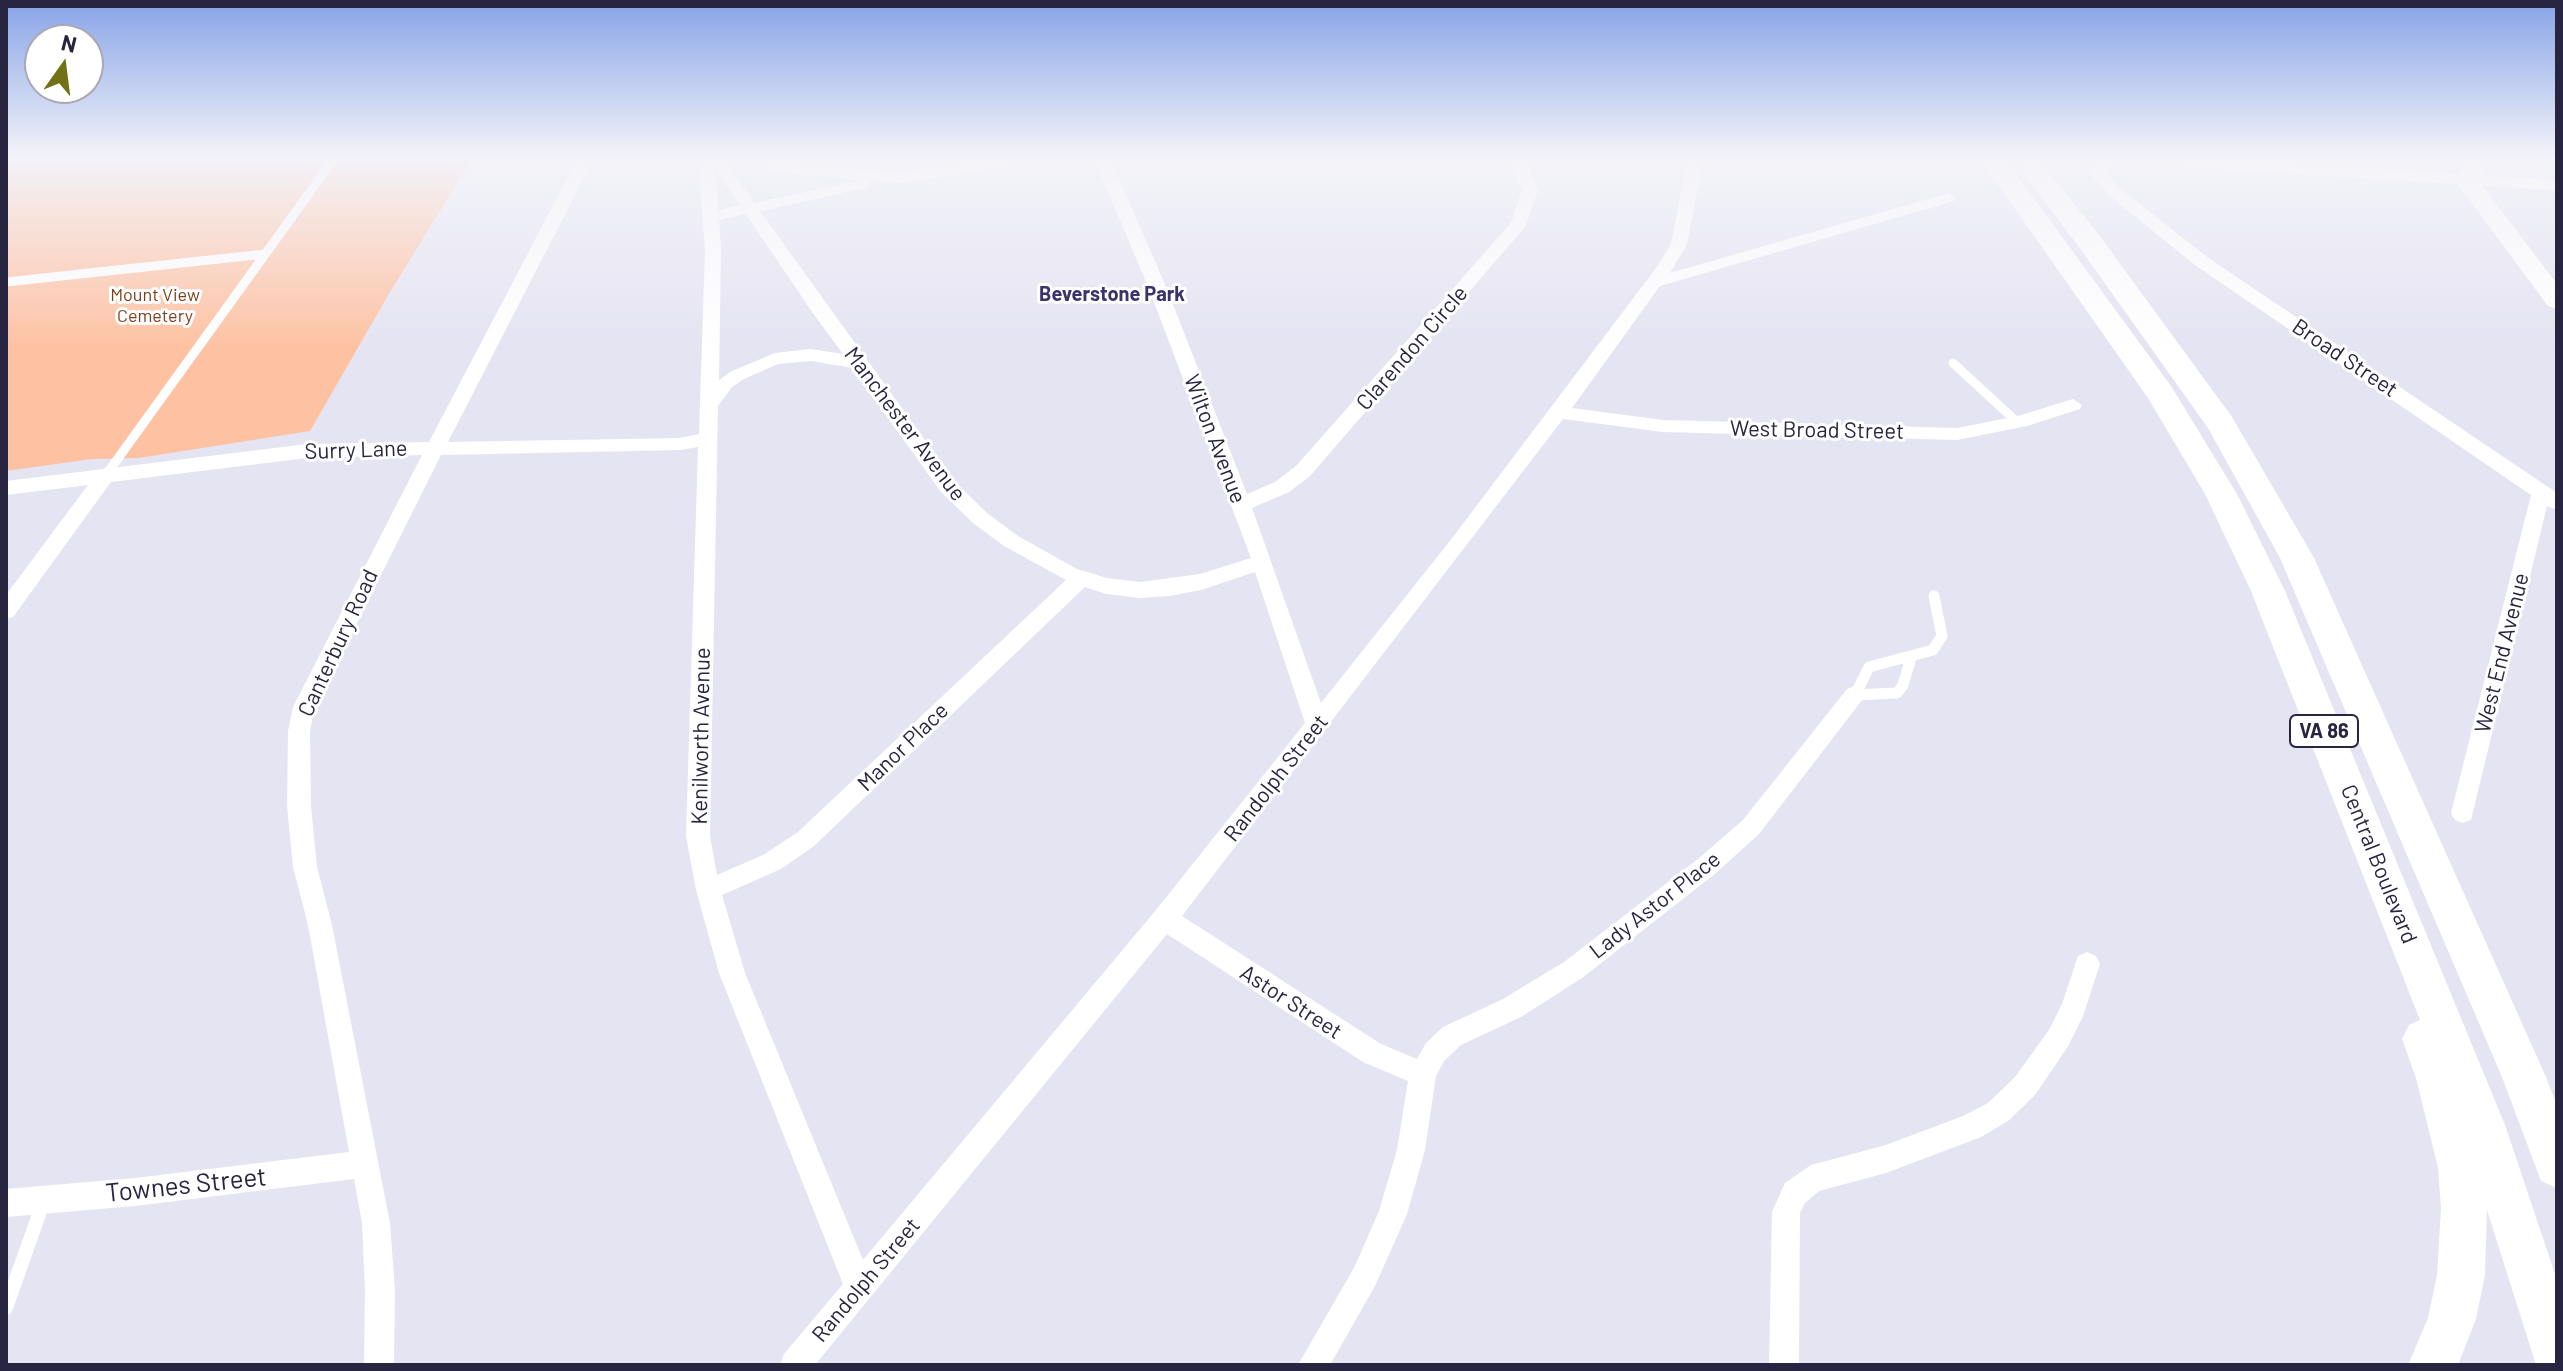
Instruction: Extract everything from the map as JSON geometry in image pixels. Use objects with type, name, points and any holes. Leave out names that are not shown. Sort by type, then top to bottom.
[{"type":"main road","name":"Central Boulevard","points":[[2037,220],[2136,356],[2221,494],[2268,591],[2483,1125],[2557,1355]]},
{"type":"main road","name":"VA 86","points":[[2071,220],[2221,424],[2297,558],[2524,1077],[2557,1165]]},
{"type":"main road","points":[[2356,807],[2351,832],[2438,1078],[2461,1168],[2464,1208],[2461,1275],[2452,1319],[2433,1365]]},
{"type":"main road","points":[[2446,895],[2557,1107]]},
{"type":"street","name":"Canterbury Road","points":[[379,1365],[376,1223],[320,925],[305,867],[299,806],[299,731],[304,707],[554,220]]},
{"type":"street","name":"Kenilworth Avenue","points":[[713,220],[698,836],[708,890],[732,973],[859,1287]]},
{"type":"street","name":"Manchester Avenue","points":[[758,220],[948,487],[980,518],[1011,541],[1080,579],[1140,590],[1201,582],[1262,562]]},
{"type":"street","name":"Wilton Avenue","points":[[1128,220],[1241,505],[1317,726]]},
{"type":"street","name":"Clarendon Circle","points":[[1241,505],[1282,487],[1303,471],[1425,335],[1520,220]]},
{"type":"street","name":"Randolph Street","points":[[795,1365],[1165,918],[1317,726],[1653,283],[1679,244],[1684,220]]},
{"type":"street","points":[[1653,283],[1872,220]]},
{"type":"street","name":"Broad Street","points":[[2148,220],[2201,261],[2549,498]]},
{"type":"street","points":[[2496,220],[2557,301]]},
{"type":"street","points":[[709,405],[726,383],[775,359],[811,355],[859,363]]},
{"type":"street","name":"West Broad Street","points":[[1557,412],[1635,424],[1957,434],[2017,422],[2073,405]]},
{"type":"street","name":"Surry Lane","points":[[6,488],[307,451],[680,444],[708,439]]},
{"type":"street","points":[[6,611],[104,477]]},
{"type":"street","name":"West End Avenue","points":[[2463,813],[2549,498]]},
{"type":"street","name":"Manor Place","points":[[708,890],[772,862],[806,839],[1080,579]]},
{"type":"street","name":"Lady Astor Place","points":[[1423,1074],[1435,1052],[1452,1036],[1512,1008],[1573,970],[1707,866],[1751,827],[1855,695]]},
{"type":"street","name":"Astor Street","points":[[1165,918],[1372,1053],[1423,1074]]},
{"type":"street","points":[[1784,1365],[1786,1212],[1795,1193],[1811,1179],[1886,1159],[1971,1127],[1998,1112],[2025,1086],[2058,1039],[2074,1007],[2087,964]]},
{"type":"street","points":[[1313,1365],[1365,1276],[1393,1214],[1411,1150],[1423,1074]]},
{"type":"street","name":"Townes Street","points":[[6,1203],[135,1192],[365,1164]]},
{"type":"lane","points":[[104,477],[290,220]]},
{"type":"lane","points":[[6,282],[265,254]]},
{"type":"lane","points":[[1953,363],[2017,422]]},
{"type":"lane","points":[[1911,658],[1903,685],[1897,693],[1855,695],[1869,667],[1933,650],[1942,636],[1934,596]]},
{"type":"lane","points":[[6,1308],[45,1200]]},
{"type":"green space","name":"Mount View Cemetery","points":[[6,220],[434,220],[310,431],[139,458],[92,459],[6,471]]},
{"type":"district","name":"Beverstone Park","points":[[1112,294]]}]
